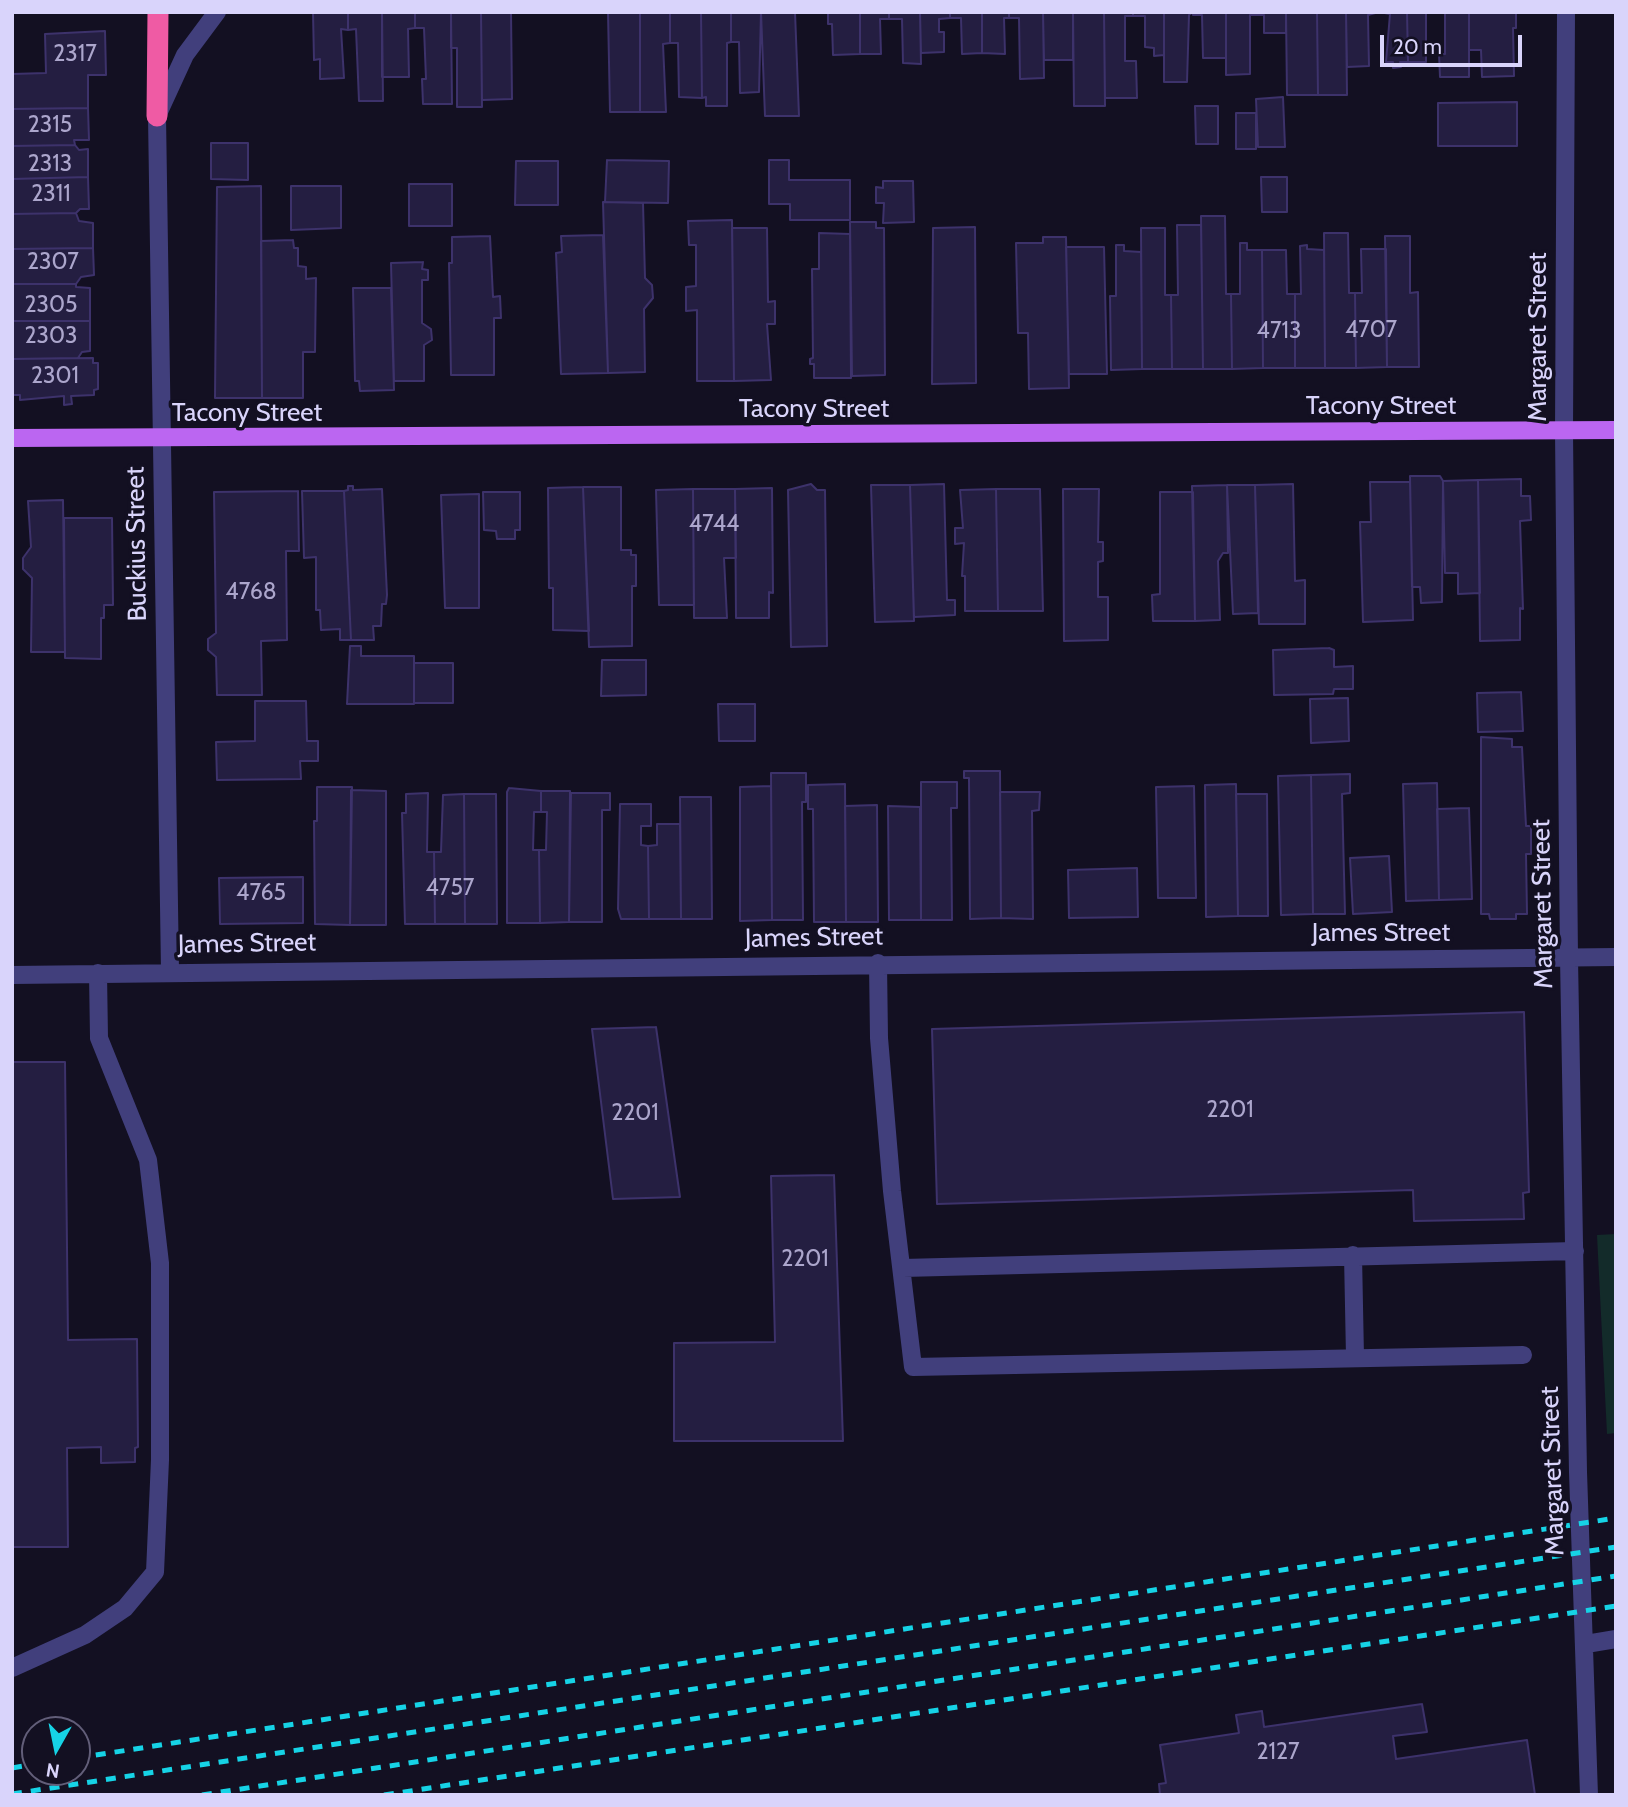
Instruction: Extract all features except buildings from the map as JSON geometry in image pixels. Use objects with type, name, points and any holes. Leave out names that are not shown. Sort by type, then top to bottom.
[{"type":"highway","points":[[157,116],[158,12]]},
{"type":"main road","name":"Tacony Street","points":[[12,438],[1616,430]]},
{"type":"street","points":[[157,116],[185,55],[217,12]]},
{"type":"street","name":"Margaret Street","points":[[1566,12],[1564,431],[1569,958],[1578,1472],[1586,1644],[1589,1795]]},
{"type":"street","name":"Buckius Street","points":[[157,116],[170,971]]},
{"type":"street","name":"James Street","points":[[12,975],[878,963],[1616,957]]},
{"type":"street","points":[[878,963],[879,1038],[912,1367],[1522,1355]]},
{"type":"street","points":[[12,1668],[32,1662],[95,1628],[125,1608],[155,1572],[160,1460],[160,1262],[148,1160],[99,1038],[98,973]]},
{"type":"street","points":[[903,1268],[1575,1251]]},
{"type":"street","points":[[1353,1255],[1355,1357]]},
{"type":"street","points":[[1586,1644],[1616,1639]]},
{"type":"green space","points":[[1616,1234],[1616,1433],[1607,1434],[1597,1235]]},
{"type":"railway","points":[[91,1756],[1616,1518]]},
{"type":"railway","points":[[12,1794],[1616,1547]]},
{"type":"railway","points":[[202,1795],[1616,1576]]},
{"type":"railway","points":[[384,1795],[1616,1606]]},
{"type":"railway","points":[[12,1768],[21,1766]]}]
